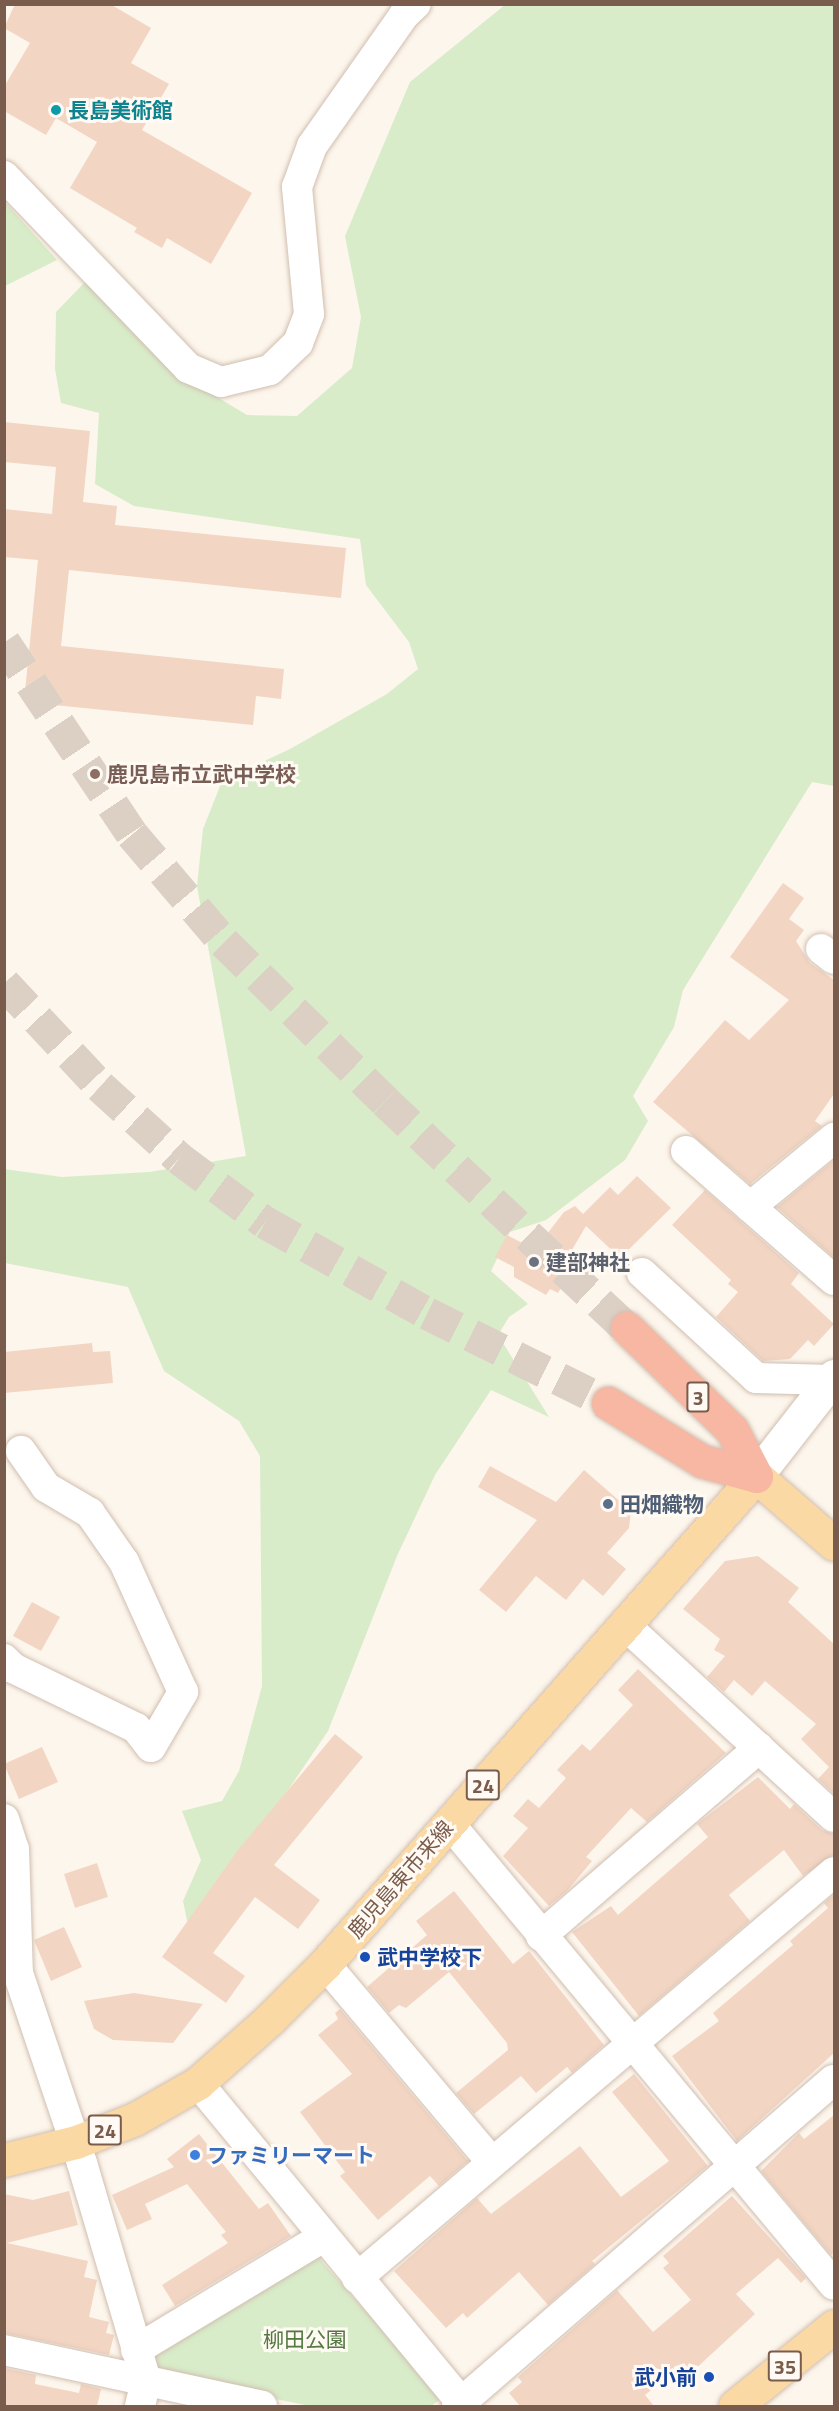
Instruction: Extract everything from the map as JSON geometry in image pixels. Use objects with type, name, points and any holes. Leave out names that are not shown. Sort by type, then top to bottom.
[{"type":"highway","name":"3","points":[[627,1328],[732,1430],[756,1476]]},
{"type":"highway","name":"3","points":[[608,1402],[702,1461],[756,1476]]},
{"type":"main road","points":[[756,1476],[834,1544]]},
{"type":"main road","name":"鹿児島東市来線","points":[[4,2160],[75,2142],[135,2119],[198,2083],[325,1964],[626,1626],[756,1476]]},
{"type":"main road","name":"35","points":[[735,2406],[831,2337]]},
{"type":"street","points":[[4,176],[188,368],[221,382],[270,370],[298,343],[309,314],[297,187],[312,146],[416,4]]},
{"type":"street","points":[[750,1207],[834,1138]]},
{"type":"street","points":[[686,1150],[834,1280]]},
{"type":"street","points":[[642,1273],[756,1378],[833,1378]]},
{"type":"street","points":[[756,1476],[833,1378]]},
{"type":"street","points":[[4,1659],[13,1668],[136,1728],[151,1747],[183,1692],[124,1562],[90,1512],[46,1487],[21,1451]]},
{"type":"street","points":[[626,1626],[834,1817]]},
{"type":"street","points":[[541,1936],[759,1748]]},
{"type":"street","points":[[4,1819],[14,1849],[11,1974],[75,2142],[136,2350],[143,2393]]},
{"type":"street","points":[[449,1823],[834,2285]]},
{"type":"street","points":[[357,2278],[834,1872]]},
{"type":"street","points":[[325,1964],[492,2162]]},
{"type":"street","points":[[198,2083],[461,2405],[733,2165],[834,2080]]},
{"type":"street","points":[[136,2350],[323,2237]]},
{"type":"street","points":[[4,2350],[143,2393],[262,2406]]},
{"type":"green space","points":[[506,4],[834,5],[834,786],[812,782],[683,990],[674,1027],[633,1096],[648,1121],[625,1160],[546,1220],[510,1232],[491,1271],[528,1304],[509,1317],[498,1335],[549,1417],[491,1390],[435,1475],[397,1556],[328,1731],[190,1935],[183,1901],[201,1860],[182,1811],[222,1801],[239,1771],[262,1686],[260,1456],[239,1421],[164,1371],[128,1287],[5,1263],[4,1169],[62,1177],[149,1172],[246,1156],[197,886],[203,829],[222,781],[290,749],[387,694],[418,669],[409,642],[366,585],[360,539],[134,506],[95,484],[99,413],[61,403],[55,369],[56,312],[85,282],[212,394],[247,415],[297,416],[352,368],[361,317],[345,236],[410,82]]},
{"type":"green space","points":[[5,202],[57,260],[4,286]]},
{"type":"green space","name":"柳田公園","points":[[317,2256],[442,2398],[431,2406],[310,2406],[160,2375],[151,2356]]},
{"type":"building","name":"長島美術館","points":[[15,4],[110,4],[151,28],[131,63],[169,84],[142,130],[252,193],[211,264],[167,238],[162,248],[134,232],[137,228],[70,188],[97,142],[56,118],[46,135],[4,111],[4,87],[30,43],[4,28]]},
{"type":"building","points":[[4,422],[90,431],[83,502],[117,506],[115,525],[346,548],[341,598],[69,570],[61,646],[284,669],[281,699],[256,696],[253,725],[24,702],[38,560],[4,557],[4,509],[52,514],[56,467],[4,462]]},
{"type":"building","points":[[783,883],[804,898],[789,919],[804,930],[796,941],[810,963],[834,980],[834,1094],[815,1121],[822,1126],[750,1184],[653,1102],[725,1020],[749,1040],[789,1000],[730,957]]},
{"type":"building","points":[[834,1160],[834,1258],[777,1207]]},
{"type":"building","points":[[637,1176],[671,1208],[620,1258],[586,1226],[563,1265],[571,1270],[558,1293],[550,1289],[546,1295],[514,1277],[514,1267],[495,1257],[507,1235],[526,1245],[535,1240],[540,1243],[564,1212],[575,1206],[583,1214],[610,1187],[618,1195]]},
{"type":"building","points":[[705,1190],[799,1273],[791,1284],[834,1324],[814,1346],[808,1340],[790,1359],[763,1361],[716,1317],[738,1292],[728,1284],[731,1280],[672,1225]]},
{"type":"building","points":[[92,1343],[93,1352],[110,1351],[113,1383],[4,1393],[4,1352]]},
{"type":"building","points":[[490,1466],[556,1502],[584,1470],[631,1511],[629,1528],[607,1553],[626,1569],[603,1596],[583,1579],[566,1600],[536,1576],[506,1612],[479,1590],[537,1520],[478,1487]]},
{"type":"building","points":[[758,1556],[799,1588],[788,1602],[834,1644],[834,1794],[818,1779],[829,1767],[801,1739],[816,1724],[765,1681],[752,1696],[734,1680],[724,1692],[707,1677],[725,1656],[714,1650],[720,1639],[683,1609],[725,1561]]},
{"type":"building","points":[[32,1602],[60,1617],[41,1651],[13,1636]]},
{"type":"building","points":[[638,1669],[726,1753],[647,1822],[631,1808],[586,1857],[592,1861],[567,1891],[549,1906],[503,1856],[528,1828],[513,1816],[528,1799],[539,1808],[566,1778],[557,1770],[582,1744],[590,1751],[633,1705],[618,1690]]},
{"type":"building","points":[[335,1734],[363,1757],[274,1865],[320,1900],[298,1929],[255,1897],[213,1953],[245,1976],[226,2003],[162,1957],[238,1850]]},
{"type":"building","points":[[42,1747],[58,1782],[19,1799],[4,1764]]},
{"type":"building","points":[[758,1777],[790,1809],[794,1804],[822,1830],[834,1834],[834,1855],[803,1876],[784,1850],[729,1895],[750,1921],[639,2016],[572,1932],[611,1906],[618,1915],[708,1837],[697,1824]]},
{"type":"building","points":[[97,1863],[108,1897],[75,1908],[64,1874]]},
{"type":"building","points":[[454,1891],[513,1964],[529,1951],[604,2045],[572,2073],[567,2067],[536,2093],[521,2076],[474,2114],[456,2093],[508,2050],[507,2043],[449,1972],[406,2008],[399,2005],[389,2013],[367,1987],[427,1935],[416,1921]]},
{"type":"building","points":[[834,1894],[834,2053],[737,2141],[672,2056],[719,2021],[713,2013],[793,1945],[790,1941],[828,1908],[824,1903]]},
{"type":"building","points":[[64,1927],[82,1967],[51,1981],[34,1940]]},
{"type":"building","points":[[134,1993],[203,2004],[173,2043],[113,2040],[94,2029],[84,2001]]},
{"type":"building","points":[[340,2009],[468,2161],[439,2186],[430,2176],[378,2220],[340,2176],[345,2172],[300,2112],[352,2074],[318,2035],[338,2019],[335,2013]]},
{"type":"building","points":[[634,2074],[708,2166],[592,2261],[595,2264],[548,2305],[519,2272],[467,2318],[463,2313],[446,2328],[394,2271],[477,2198],[491,2214],[580,2146],[621,2197],[669,2161],[612,2092]]},
{"type":"building","points":[[834,2115],[834,2252],[831,2255],[761,2171],[799,2133],[804,2139]]},
{"type":"building","points":[[199,2134],[259,2209],[268,2203],[291,2236],[175,2306],[162,2285],[228,2243],[221,2235],[226,2232],[187,2184],[145,2204],[152,2219],[127,2230],[112,2195],[174,2167],[167,2159]]},
{"type":"building","points":[[69,2191],[78,2225],[7,2243],[88,2261],[84,2277],[97,2280],[89,2317],[109,2322],[106,2333],[114,2335],[109,2355],[4,2333],[4,2194],[33,2200]]},
{"type":"building","points":[[732,2196],[806,2278],[801,2283],[778,2258],[736,2294],[755,2314],[692,2372],[684,2363],[645,2395],[654,2406],[520,2406],[509,2393],[522,2382],[518,2377],[617,2290],[653,2332],[691,2300],[663,2268],[669,2263],[663,2256]]},
{"type":"building","points":[[4,2368],[36,2375],[35,2384],[79,2393],[81,2384],[101,2389],[97,2406],[4,2406]]},
{"type":"tunnel","points":[[4,642],[132,834],[224,942],[385,1101],[627,1328]]},
{"type":"tunnel","points":[[4,983],[100,1086],[179,1158],[265,1222],[427,1313],[608,1403]]},
{"type":"place","name":"長島美術館","points":[[56,110]]},
{"type":"place","name":"鹿児島市立武中学校","points":[[95,774]]},
{"type":"place","name":"建部神社","points":[[534,1262]]},
{"type":"place","name":"田畑織物","points":[[608,1504]]},
{"type":"place","name":"武中学校下","points":[[365,1957]]},
{"type":"place","name":"ファミリーマート","points":[[195,2155]]},
{"type":"place","name":"武小前","points":[[709,2377]]}]
